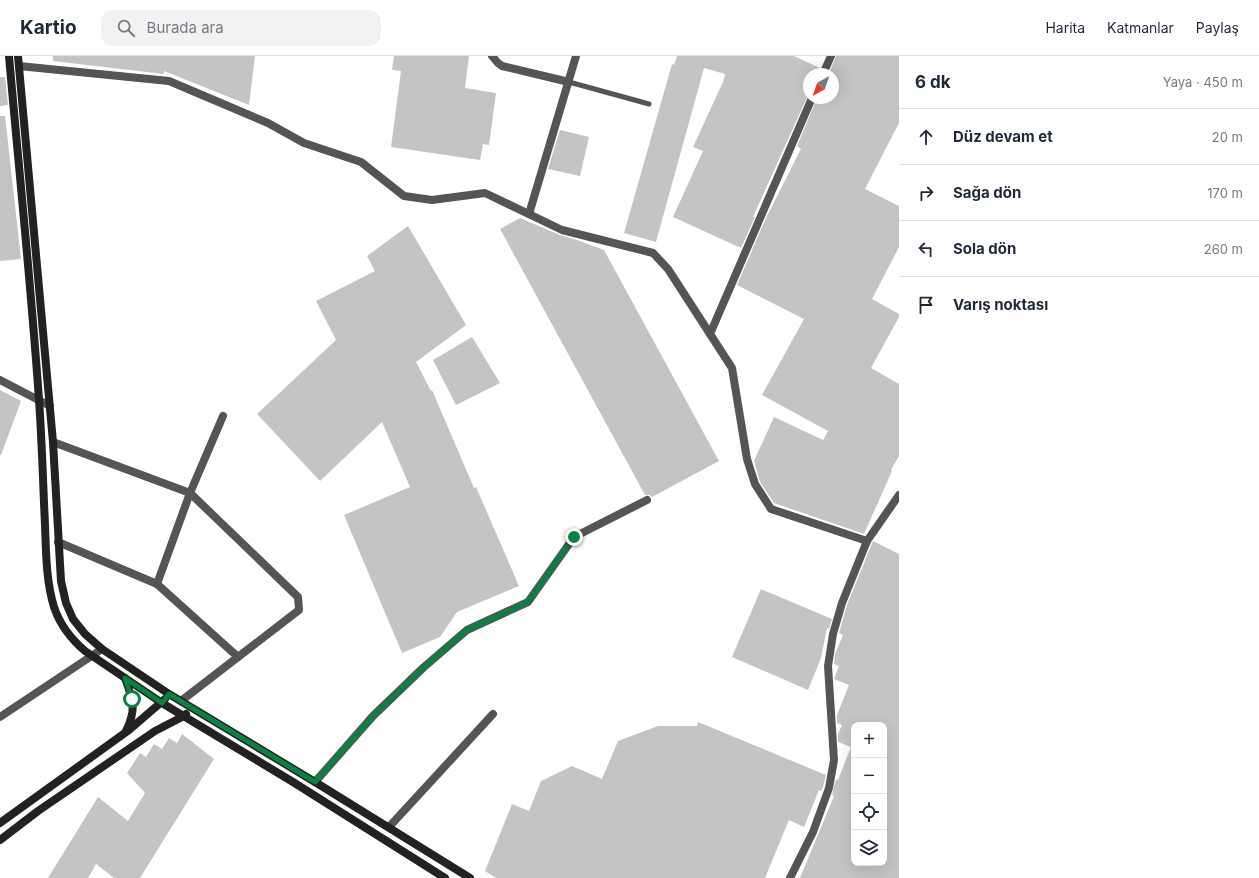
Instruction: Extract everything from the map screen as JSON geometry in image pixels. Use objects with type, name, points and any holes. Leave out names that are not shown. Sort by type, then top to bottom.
[{"type":"street","points":[[9,56],[40,401],[46,558],[49,586],[54,607],[65,631],[75,643],[92,656],[162,703],[293,782],[441,877],[447,863]]},
{"type":"street","points":[[18,56],[53,442],[58,542],[66,603],[73,619],[85,634],[102,649],[169,694],[389,827],[470,878]]},
{"type":"street","points":[[492,56],[498,64],[502,66],[569,82]]},
{"type":"street","points":[[529,214],[576,56]]},
{"type":"street","points":[[826,68],[831,56]]},
{"type":"street","points":[[19,66],[169,81],[268,123],[304,143],[361,162],[404,196],[432,200],[485,193],[562,230],[653,254],[668,270],[732,368],[747,459],[755,484],[771,509],[867,541]]},
{"type":"street","points":[[710,334],[809,104]]},
{"type":"street","points":[[0,380],[50,406]]},
{"type":"street","points":[[157,584],[190,493],[223,416]]},
{"type":"street","points":[[53,442],[190,493],[298,597],[299,610],[181,701]]},
{"type":"street","points":[[790,878],[813,832],[829,788],[834,760],[828,666],[835,624],[867,541],[899,495]]},
{"type":"street","points":[[315,782],[373,716],[429,662],[467,630],[528,602],[574,537],[647,500]]},
{"type":"street","points":[[58,542],[157,584],[238,657]]},
{"type":"street","points":[[0,717],[102,649]]},
{"type":"street","points":[[124,734],[131,720],[133,709],[132,699],[125,678]]},
{"type":"street","points":[[0,823],[124,734],[162,703],[169,694]]},
{"type":"street","points":[[0,840],[38,811],[155,731],[184,716],[190,707]]},
{"type":"street","points":[[389,827],[493,714]]},
{"type":"lane","points":[[569,82],[649,104]]},
{"type":"building","points":[[53,56],[255,56],[249,105],[164,71],[164,74],[53,61]]},
{"type":"building","points":[[394,56],[469,56],[465,88],[496,93],[489,145],[483,144],[480,160],[391,147],[401,71],[392,70]]},
{"type":"building","points":[[677,56],[794,56],[820,68],[803,68],[804,104],[753,217],[755,217],[741,248],[673,217],[703,151],[693,147],[723,82],[725,74],[704,68],[656,242],[624,233],[672,64],[674,65]]},
{"type":"building","points":[[836,56],[899,56],[899,123],[865,189],[899,206],[899,247],[872,299],[899,314],[899,317],[871,368],[899,384],[899,456],[891,470],[892,471],[864,534],[774,503],[760,482],[754,461],[774,417],[823,440],[828,431],[762,395],[804,319],[737,285],[766,218],[801,149],[797,146],[814,104],[839,104],[839,68],[831,68]]},
{"type":"building","points":[[0,77],[5,77],[8,105],[0,106]]},
{"type":"building","points":[[0,116],[5,116],[21,259],[0,261]]},
{"type":"building","points":[[560,130],[589,137],[580,176],[548,169]]},
{"type":"building","points":[[520,218],[560,235],[604,250],[719,461],[652,497],[650,495],[645,495],[500,229]]},
{"type":"building","points":[[408,226],[466,325],[416,362],[431,391],[432,390],[474,488],[476,487],[519,586],[457,612],[440,637],[402,653],[344,515],[410,487],[382,422],[320,481],[257,414],[336,340],[316,301],[375,271],[367,256]]},
{"type":"building","points":[[472,337],[500,383],[456,405],[433,360]]},
{"type":"building","points":[[0,390],[21,401],[1,455],[0,455]]},
{"type":"building","points":[[873,541],[899,554],[899,878],[800,878],[834,796],[832,795],[836,779],[838,780],[851,747],[838,742],[838,734],[842,725],[837,723],[837,715],[849,685],[834,679],[839,666],[834,664],[835,654],[843,635],[839,633],[847,605]]},
{"type":"building","points":[[761,589],[832,619],[829,629],[827,628],[821,658],[808,690],[732,657]]},
{"type":"building","points":[[698,722],[826,775],[822,791],[819,790],[804,827],[789,820],[765,878],[496,878],[485,871],[512,804],[529,811],[541,781],[572,766],[602,779],[618,741],[658,726],[697,726]]},
{"type":"building","points":[[182,734],[214,759],[140,878],[114,878],[96,864],[88,878],[48,878],[98,797],[128,821],[145,793],[127,773],[140,753],[146,757],[154,744],[162,749],[169,738],[177,743]]},
{"type":"route","points":[[132,699],[125,678],[162,703],[169,694],[315,782],[373,716],[424,667],[467,630],[528,602],[574,537]]}]
